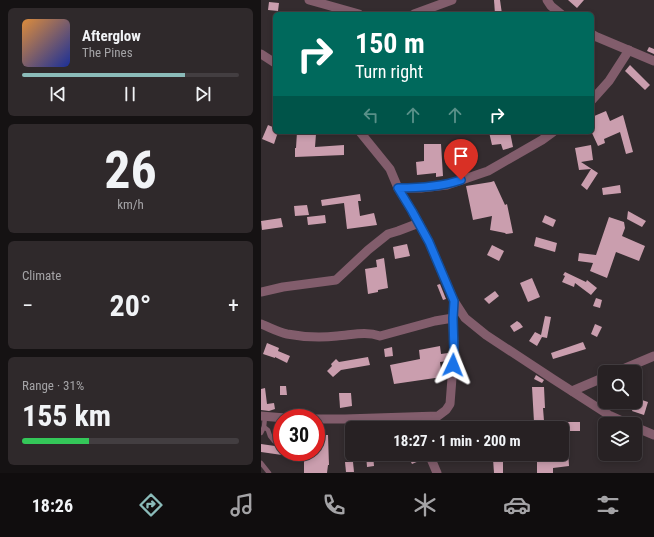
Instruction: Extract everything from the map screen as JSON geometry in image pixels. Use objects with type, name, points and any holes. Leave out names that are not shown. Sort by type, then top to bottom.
[{"type":"street","points":[[309,0],[352,12]]},
{"type":"street","points":[[419,12],[452,0]]},
{"type":"street","points":[[547,0],[551,6],[558,12]]},
{"type":"street","points":[[594,35],[654,61]]},
{"type":"street","points":[[594,98],[609,81],[629,50]]},
{"type":"street","points":[[262,57],[273,62]]},
{"type":"street","points":[[362,134],[391,169],[398,188],[429,242],[454,301],[465,318],[486,335],[613,417]]},
{"type":"street","points":[[398,188],[421,188],[447,185],[488,171],[550,134]]},
{"type":"street","points":[[261,292],[283,287],[337,280],[368,250],[388,234],[419,223]]},
{"type":"street","points":[[325,419],[428,417],[438,416],[446,410],[450,404],[454,352],[454,301]]},
{"type":"street","points":[[261,324],[286,334],[305,336],[374,334],[380,336],[435,321],[453,318]]},
{"type":"street","points":[[633,365],[654,356]]},
{"type":"street","points":[[572,391],[598,380]]},
{"type":"street","points":[[263,416],[273,417]]},
{"type":"street","points":[[425,421],[428,417]]},
{"type":"street","points":[[642,430],[654,435]]},
{"type":"street","points":[[432,461],[437,473]]},
{"type":"lane","points":[[261,433],[264,427],[263,416]]},
{"type":"lane","points":[[264,427],[268,430],[273,440]]},
{"type":"lane","points":[[261,463],[269,473]]},
{"type":"building","points":[[494,0],[500,0],[502,12],[495,12]]},
{"type":"building","points":[[568,0],[584,0],[577,8]]},
{"type":"building","points":[[269,2],[279,3],[278,11],[268,10]]},
{"type":"building","points":[[649,47],[654,49],[654,54],[647,51]]},
{"type":"building","points":[[630,65],[650,85],[645,90],[625,71]]},
{"type":"building","points":[[606,111],[610,121],[623,115],[633,152],[626,154],[620,132],[604,139],[605,143],[598,146],[592,134],[594,134],[594,116]]},
{"type":"building","points":[[268,125],[273,127],[273,134],[277,134],[274,144],[262,139]]},
{"type":"building","points":[[297,134],[316,134],[315,147],[344,145],[344,155],[295,157]]},
{"type":"building","points":[[489,134],[510,134],[513,147],[503,150],[501,144],[492,145]]},
{"type":"building","points":[[424,144],[441,144],[443,176],[436,177],[436,173],[417,175],[416,162],[424,161]]},
{"type":"building","points":[[591,145],[593,160],[581,162],[598,173],[587,190],[581,185],[591,169],[579,170],[575,148]]},
{"type":"building","points":[[494,181],[505,205],[507,204],[513,233],[506,234],[490,230],[492,216],[473,220],[466,186]]},
{"type":"building","points":[[620,185],[621,193],[603,195],[602,188]]},
{"type":"building","points":[[360,194],[361,201],[358,201],[360,216],[374,213],[377,225],[347,229],[344,203],[322,206],[321,200]]},
{"type":"building","points":[[307,205],[309,215],[295,216],[294,206]]},
{"type":"building","points":[[628,211],[646,221],[642,227],[627,219]]},
{"type":"building","points":[[325,215],[326,223],[308,225],[307,217]]},
{"type":"building","points":[[545,215],[556,220],[553,227],[542,222]]},
{"type":"building","points":[[609,217],[624,222],[625,228],[622,236],[645,246],[639,261],[616,252],[607,278],[590,271],[593,263],[578,261],[579,253],[596,255]]},
{"type":"building","points":[[281,218],[283,227],[262,230],[261,221]]},
{"type":"building","points":[[536,237],[557,243],[555,252],[534,246]]},
{"type":"building","points":[[407,244],[410,256],[395,259],[393,247]]},
{"type":"building","points":[[492,245],[504,251],[499,261],[487,255]]},
{"type":"building","points":[[384,258],[388,288],[368,294],[365,269],[377,267],[376,260]]},
{"type":"building","points":[[565,272],[586,282],[587,280],[597,288],[591,295],[575,283],[574,287],[562,282]]},
{"type":"building","points":[[532,278],[540,297],[528,302],[520,283]]},
{"type":"building","points":[[440,284],[446,299],[443,300],[437,285]]},
{"type":"building","points":[[495,291],[499,296],[489,304],[484,299]]},
{"type":"building","points":[[596,298],[602,300],[600,308],[593,306]]},
{"type":"building","points":[[545,316],[551,317],[547,338],[542,337],[537,346],[529,341],[535,332],[541,335]]},
{"type":"building","points":[[517,321],[523,327],[514,332],[510,326]]},
{"type":"building","points":[[595,324],[602,327],[597,337],[591,334]]},
{"type":"building","points":[[583,342],[586,349],[553,359],[551,353]]},
{"type":"building","points":[[267,343],[279,348],[278,351],[290,356],[287,363],[275,357],[263,354]]},
{"type":"building","points":[[440,346],[441,354],[448,353],[447,361],[440,362],[442,377],[394,384],[390,365],[420,359],[419,350]]},
{"type":"building","points":[[392,347],[393,356],[385,357],[384,349]]},
{"type":"building","points":[[368,357],[370,365],[341,370],[333,377],[327,371],[336,359],[339,362]]},
{"type":"building","points":[[536,375],[544,380],[542,383],[534,379]]},
{"type":"building","points":[[280,386],[286,386],[287,395],[280,395]]},
{"type":"building","points":[[532,387],[544,387],[544,421],[534,421]]},
{"type":"building","points":[[265,388],[267,404],[274,403],[275,409],[269,411],[261,410],[261,389]]},
{"type":"building","points":[[339,393],[351,393],[352,406],[340,408]]},
{"type":"building","points":[[642,400],[648,402],[644,415],[632,411],[633,409],[642,409]]},
{"type":"building","points":[[569,422],[580,422],[580,431],[569,431]]},
{"type":"building","points":[[325,435],[328,435],[329,465],[327,473],[304,473],[304,461],[325,461]]},
{"type":"building","points":[[261,444],[273,446],[273,454],[261,452]]},
{"type":"building","points":[[367,461],[374,461],[374,466],[367,467]]},
{"type":"building","points":[[410,461],[419,461],[412,464]]},
{"type":"building","points":[[493,461],[503,461],[503,473],[494,473]]},
{"type":"building","points":[[537,461],[569,461],[569,466],[553,468],[553,473],[537,473]]},
{"type":"building","points":[[345,462],[353,462],[354,472],[346,472]]},
{"type":"route","points":[[453,365],[454,301],[429,242],[398,188],[421,188],[447,185],[461,180]]}]
